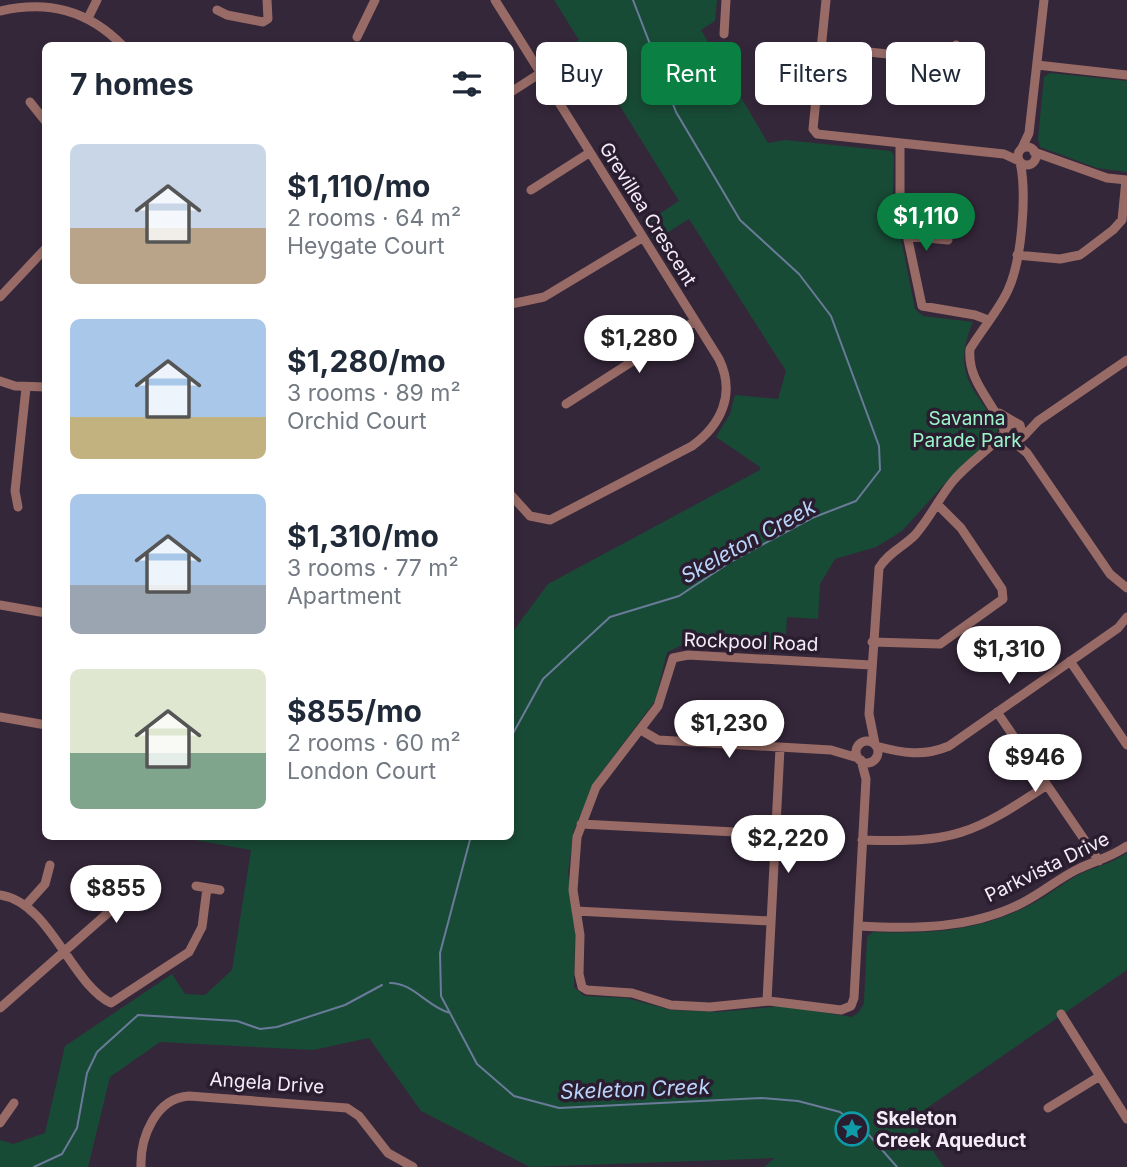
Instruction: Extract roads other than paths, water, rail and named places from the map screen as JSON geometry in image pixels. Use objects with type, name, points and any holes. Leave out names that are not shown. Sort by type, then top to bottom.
[{"type":"street","points":[[88,18],[97,0]]},
{"type":"street","points":[[216,10],[227,15],[263,22],[268,19],[267,0]]},
{"type":"street","points":[[357,37],[375,0]]},
{"type":"street","name":"Grevillea Crescent","points":[[495,0],[536,69]]},
{"type":"street","points":[[723,34],[726,0]]},
{"type":"street","points":[[822,42],[826,0]]},
{"type":"street","points":[[1044,0],[1029,133],[1033,156],[1024,181],[1017,255],[1008,290],[970,349],[969,366],[974,379],[999,413],[1005,432],[1018,439],[1110,574],[1126,589]]},
{"type":"street","points":[[0,11],[45,6],[88,18],[118,42]]},
{"type":"street","points":[[1037,65],[1127,75]]},
{"type":"street","points":[[514,90],[536,76]]},
{"type":"street","points":[[30,102],[42,117]]},
{"type":"street","name":"Grevillea Crescent","points":[[514,498],[530,516],[540,519],[559,517],[692,446],[707,435],[722,414],[726,378],[719,359],[559,105]]},
{"type":"street","points":[[816,105],[813,129],[817,134],[1004,154],[1020,161],[1033,156]]},
{"type":"street","points":[[1024,181],[1020,161],[1029,133]]},
{"type":"street","points":[[900,144],[898,189],[922,306],[975,315],[988,320]]},
{"type":"street","points":[[1004,154],[1022,149],[1033,156],[1107,178],[1126,180],[1122,220],[1114,230],[1080,255],[1060,259],[1017,255]]},
{"type":"street","points":[[531,190],[589,153]]},
{"type":"street","points":[[906,236],[948,240]]},
{"type":"street","points":[[514,303],[544,297],[642,238]]},
{"type":"street","points":[[0,297],[42,252]]},
{"type":"street","points":[[566,404],[695,321]]},
{"type":"street","points":[[995,445],[1018,439],[1038,421],[1127,360]]},
{"type":"street","points":[[0,381],[26,387],[42,387]]},
{"type":"street","points":[[18,507],[15,491],[26,387]]},
{"type":"street","points":[[999,413],[1017,423]]},
{"type":"street","points":[[858,926],[866,779],[875,759],[876,745],[869,720],[872,642],[879,568],[887,556],[914,535],[955,480],[995,445],[1008,425],[1038,421]]},
{"type":"street","points":[[1017,423],[1018,439]]},
{"type":"street","points":[[872,642],[940,644],[1003,599],[1003,591],[961,528],[938,505]]},
{"type":"street","points":[[0,605],[42,612]]},
{"type":"street","points":[[831,750],[868,762],[901,752],[940,750],[1123,627],[1127,617]]},
{"type":"street","name":"Rockpool Road","points":[[858,926],[854,998],[850,1006],[841,1010],[767,1001],[693,1007],[655,1002],[624,991],[586,990],[579,979],[580,934],[573,863],[581,824],[604,774],[641,730],[657,706],[668,666],[677,656],[871,665]]},
{"type":"street","points":[[1070,662],[1127,745]]},
{"type":"street","points":[[997,712],[1099,861]]},
{"type":"street","points":[[0,718],[42,724]]},
{"type":"street","points":[[866,779],[859,759],[859,744],[869,720]]},
{"type":"street","points":[[641,730],[658,740],[831,750],[868,741],[901,752]]},
{"type":"street","points":[[767,1001],[779,748]]},
{"type":"street","points":[[862,840],[923,841],[957,835],[982,826],[1047,785]]},
{"type":"street","points":[[581,824],[775,834]]},
{"type":"street","name":"Parkvista Drive","points":[[858,926],[930,928],[979,919],[1019,904],[1074,871],[1127,846]]},
{"type":"street","points":[[26,905],[45,884],[50,865]]},
{"type":"street","points":[[0,1008],[126,897],[135,878]]},
{"type":"street","points":[[196,886],[220,890]]},
{"type":"street","points":[[0,895],[26,905],[104,999],[114,1002],[189,952],[202,927],[207,888]]},
{"type":"street","points":[[576,911],[771,921]]},
{"type":"street","points":[[1061,1014],[1127,1119]]},
{"type":"street","points":[[1048,1108],[1100,1076]]},
{"type":"street","name":"Angela Drive","points":[[141,1167],[144,1148],[158,1110],[173,1098],[189,1096],[347,1108],[359,1116],[388,1153],[412,1167]]},
{"type":"street","points":[[1118,1104],[1127,1099]]},
{"type":"street","points":[[0,1123],[14,1103]]},
{"type":"waterway","name":"Skeleton Creek","points":[[514,732],[543,679],[610,617],[679,596],[732,561],[812,518],[856,501],[880,470],[879,446],[831,316],[799,274],[740,220],[676,112],[633,0]]},
{"type":"waterway","name":"Skeleton Creek","points":[[470,840],[440,953],[441,996],[477,1064],[514,1096],[559,1108],[761,1098],[798,1101],[840,1112],[869,1135],[897,1167]]},
{"type":"waterway","points":[[390,983],[406,987],[434,1006],[450,1013]]},
{"type":"waterway","points":[[34,1167],[62,1154],[77,1128],[87,1073],[97,1052],[138,1015],[237,1021],[260,1029],[277,1027],[345,1005],[382,985]]},
{"type":"place","name":"Skeleton Creek Aqueduct","points":[[852,1129]]},
{"type":"park label","name":"Savanna Parade Park","points":[[967,429]]}]
